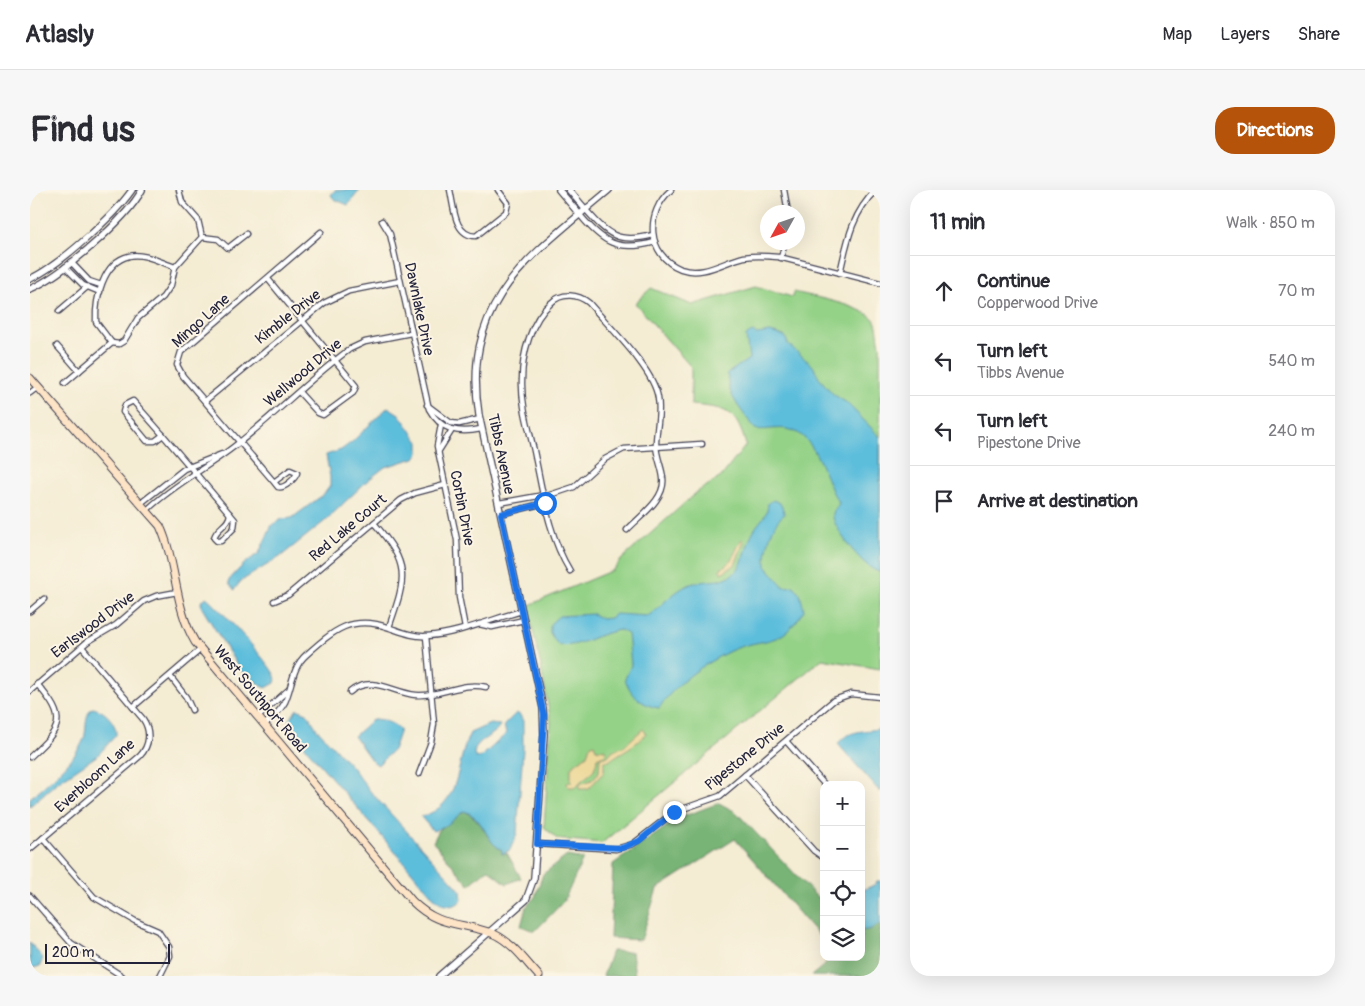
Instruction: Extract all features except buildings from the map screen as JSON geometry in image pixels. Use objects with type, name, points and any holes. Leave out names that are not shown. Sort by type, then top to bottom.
[{"type":"main road","name":"West Southport Road","points":[[33,383],[160,526],[166,541],[188,628],[201,649],[415,904],[442,921],[490,933],[507,942],[539,976]]},
{"type":"street","points":[[30,279],[48,269],[107,219],[132,190]]},
{"type":"street","points":[[30,289],[43,283],[71,262],[116,222],[142,190]]},
{"type":"street","points":[[179,190],[182,202],[198,220],[202,237]]},
{"type":"street","points":[[450,190],[458,225],[466,235],[480,234],[504,215],[508,207],[498,190]]},
{"type":"street","points":[[559,190],[596,234],[611,243],[634,247],[655,242]]},
{"type":"street","points":[[569,190],[602,228],[616,236],[632,239],[653,235]]},
{"type":"street","name":"Tibbs Avenue","points":[[439,976],[520,907],[529,896],[534,883],[537,844],[544,715],[480,419],[477,365],[482,336],[492,309],[505,286],[523,264],[609,190]]},
{"type":"street","points":[[671,190],[662,198],[652,220],[655,242],[669,262],[691,271],[710,270],[751,256],[781,258],[880,283]]},
{"type":"street","points":[[784,190],[787,205]]},
{"type":"street","points":[[840,273],[850,232],[858,212],[876,190]]},
{"type":"street","name":"Dawnlake Drive","points":[[382,221],[390,234],[427,405],[432,416],[443,426],[452,430],[466,432],[482,429]]},
{"type":"street","name":"Mingo Lane","points":[[274,482],[183,376],[177,365],[180,352],[321,232]]},
{"type":"street","points":[[202,237],[218,239],[228,248],[246,234]]},
{"type":"street","points":[[175,267],[138,256],[129,256],[108,271],[101,285],[96,322],[112,342],[118,344],[124,341],[138,318],[163,297],[171,285],[175,267],[202,237]]},
{"type":"street","points":[[781,258],[783,250]]},
{"type":"street","points":[[71,262],[89,281],[101,285]]},
{"type":"street","points":[[65,267],[87,287],[100,292]]},
{"type":"street","points":[[268,279],[356,386],[353,393],[323,415],[299,392]]},
{"type":"street","name":"Kimble Drive","points":[[205,401],[320,305],[341,294],[400,281]]},
{"type":"street","points":[[59,311],[87,287]]},
{"type":"street","points":[[570,571],[554,539],[523,400],[523,364],[530,337],[545,309],[556,299],[571,295],[589,303],[650,376],[658,400],[656,446],[664,479],[662,490],[655,501],[627,530]]},
{"type":"street","name":"Wellwood Drive","points":[[147,510],[172,488],[240,442],[350,349],[365,342],[411,333]]},
{"type":"street","points":[[64,383],[112,342]]},
{"type":"street","points":[[57,346],[79,371]]},
{"type":"street","points":[[30,393],[33,383]]},
{"type":"street","points":[[163,435],[154,442],[148,442],[123,412],[125,405],[129,401],[136,402],[163,435],[196,473],[235,520],[235,527],[222,540],[217,541],[214,538],[214,534],[228,522],[230,514]]},
{"type":"street","points":[[427,405],[448,421],[459,424],[480,419]]},
{"type":"street","points":[[443,426],[448,421]]},
{"type":"street","name":"Corbin Drive","points":[[443,426],[437,439],[438,452],[458,543],[459,597],[465,628]]},
{"type":"street","name":"Corbin Drive","points":[[438,452],[452,430]]},
{"type":"street","points":[[501,514],[577,486],[615,453],[632,448],[702,444]]},
{"type":"street","name":"Wellwood Drive","points":[[141,503],[172,477],[190,466],[222,454]]},
{"type":"street","points":[[290,470],[297,473],[282,488],[274,482],[290,470]]},
{"type":"street","name":"Red Lake Court","points":[[274,601],[288,595],[408,496],[445,485]]},
{"type":"street","points":[[499,504],[544,498]]},
{"type":"street","points":[[374,523],[395,549],[402,568],[401,594],[389,627]]},
{"type":"street","name":"Earlswood Drive","points":[[30,691],[82,646],[116,625],[146,600],[178,592]]},
{"type":"street","points":[[30,611],[44,599]]},
{"type":"street","points":[[264,725],[281,709],[301,660],[335,631],[349,624],[362,622],[426,636],[465,628],[522,611]]},
{"type":"street","points":[[479,624],[492,627],[524,620]]},
{"type":"street","points":[[419,774],[434,731],[426,636]]},
{"type":"street","points":[[82,646],[133,707],[201,649]]},
{"type":"street","points":[[170,676],[186,697],[192,710]]},
{"type":"street","points":[[350,692],[360,685],[372,683],[409,694],[431,694],[473,685],[486,687]]},
{"type":"street","points":[[30,757],[53,734],[57,721],[54,704],[37,684]]},
{"type":"street","points":[[258,717],[288,690]]},
{"type":"street","name":"Pipestone Drive","points":[[537,844],[609,849],[629,846],[639,841],[674,812],[714,800],[840,697],[857,694],[880,697]]},
{"type":"street","name":"Everbloom Lane","points":[[30,849],[140,756],[146,747],[148,737],[146,722],[133,707]]},
{"type":"street","points":[[786,741],[821,781]]},
{"type":"street","points":[[745,775],[814,851],[820,855]]},
{"type":"street","points":[[43,838],[94,897],[135,921],[158,931],[169,947],[168,964],[160,976]]},
{"type":"street","points":[[30,896],[71,943],[122,976]]},
{"type":"green space","points":[[756,286],[792,297],[794,292],[852,307],[872,317],[876,323],[880,345],[880,669],[822,659],[602,843],[557,839],[544,827],[551,722],[540,661],[527,606],[613,570],[622,559],[697,492],[721,477],[746,445],[738,424],[728,413],[713,407],[691,405],[691,367],[635,303],[651,288],[692,305]]},
{"type":"green space","points":[[719,803],[736,812],[820,898],[820,939],[735,839],[657,889],[641,940],[610,938],[613,864],[679,818]]},
{"type":"green space","points":[[464,811],[482,826],[492,842],[502,850],[502,854],[507,853],[521,878],[507,884],[488,869],[469,885],[433,842],[439,830]]},
{"type":"green space","points":[[567,856],[583,859],[564,901],[535,931],[521,926],[526,907],[535,897],[543,874]]},
{"type":"green space","points":[[880,924],[880,976],[811,976],[828,961],[865,961],[865,930]]},
{"type":"green space","points":[[612,951],[632,952],[635,976],[603,976]]},
{"type":"sand","points":[[742,539],[744,541],[735,565],[721,573],[720,569],[731,560]]},
{"type":"sand","points":[[643,729],[646,733],[643,737],[609,761],[604,761],[604,772],[588,789],[579,789],[580,784],[592,780],[599,772],[600,758],[608,756],[612,751],[624,746]]},
{"type":"sand","points":[[594,744],[596,749],[606,750],[606,754],[597,758],[592,772],[576,787],[568,787],[567,783],[571,782],[571,767],[587,755],[590,746]]},
{"type":"water","points":[[335,190],[360,190],[348,205],[334,199],[331,195]]},
{"type":"water","points":[[752,332],[757,334],[770,332],[785,336],[788,344],[813,366],[819,378],[833,394],[847,403],[880,437],[880,572],[874,570],[859,558],[839,532],[833,515],[839,503],[819,460],[806,440],[798,433],[787,429],[755,429],[732,396],[729,388],[728,373],[749,359],[746,336]]},
{"type":"water","points":[[388,407],[399,414],[419,442],[419,453],[415,458],[385,467],[367,481],[325,521],[280,557],[241,581],[234,590],[229,584],[229,580],[244,564],[259,553],[272,525],[282,519],[292,518],[324,494],[330,486],[326,455],[341,450],[352,442]]},
{"type":"water","points":[[774,500],[780,503],[785,514],[776,524],[770,537],[766,566],[784,587],[794,586],[800,594],[804,610],[795,623],[780,636],[730,651],[700,668],[673,690],[659,708],[642,702],[633,694],[627,684],[625,679],[631,665],[628,634],[621,630],[613,631],[581,643],[566,646],[558,645],[550,633],[550,624],[559,616],[593,614],[602,619],[610,618],[615,614],[648,616],[674,594],[691,584],[728,577],[741,565],[752,535],[765,515],[768,503]]},
{"type":"water","points":[[206,597],[264,660],[275,676],[275,683],[266,688],[240,670],[202,608],[201,602]]},
{"type":"water","points":[[92,708],[101,711],[109,717],[116,730],[116,735],[98,755],[56,783],[30,806],[30,798],[60,772],[74,756],[83,741],[88,715]]},
{"type":"water","points":[[297,709],[307,713],[317,729],[352,767],[370,791],[461,891],[462,900],[459,903],[449,906],[436,900],[306,748],[289,720]]},
{"type":"water","points":[[516,713],[520,715],[523,721],[523,749],[517,834],[510,850],[502,854],[502,850],[496,846],[477,819],[464,811],[447,825],[433,831],[421,817],[435,811],[451,793],[470,733],[490,724],[500,725],[494,733],[481,741],[475,749],[474,754],[476,758],[481,757],[506,734],[504,725]]},
{"type":"water","points":[[373,719],[388,722],[400,730],[393,750],[378,765],[371,760],[354,736]]},
{"type":"water","points":[[879,729],[880,792],[838,744],[851,734]]},
{"type":"water","points":[[877,881],[880,881],[880,924],[872,929],[865,930],[865,889],[876,884]]},
{"type":"water","points":[[30,943],[43,958],[40,966],[30,969]]},
{"type":"route","points":[[545,503],[501,514],[544,715],[537,844],[609,849],[622,848],[639,841],[674,812]]}]
